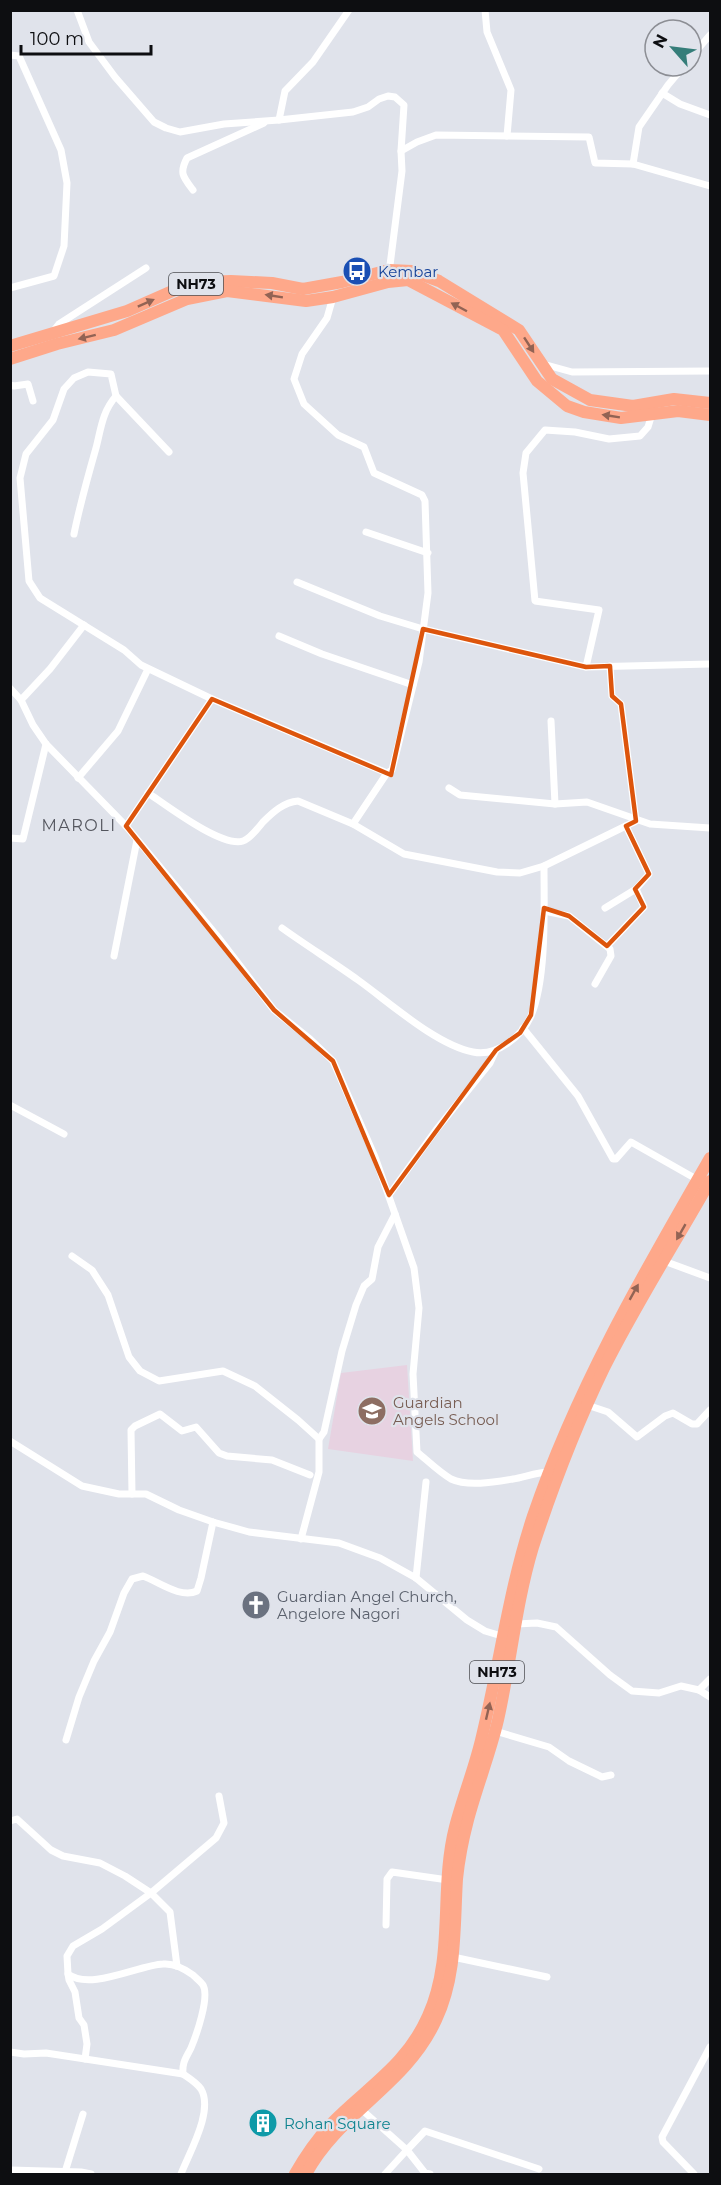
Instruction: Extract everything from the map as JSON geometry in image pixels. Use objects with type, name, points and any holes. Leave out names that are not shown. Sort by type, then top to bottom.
[{"type":"highway","name":"NH73","points":[[10,346],[127,311],[177,289],[203,282],[272,283],[303,289],[412,271],[439,281],[519,330],[552,379],[590,400],[633,406],[674,399],[711,404]]},
{"type":"highway","name":"NH73","points":[[10,359],[57,344],[114,330],[187,299],[227,291],[306,301],[333,297],[388,276],[415,283],[503,330],[537,381],[567,406],[584,412],[621,418],[678,411],[711,415]]},
{"type":"highway","name":"NH73","points":[[296,2175],[316,2142],[332,2124],[393,2068],[415,2039],[428,2016],[440,1980],[454,1828],[482,1739],[508,1637],[516,1624],[533,1549],[587,1405],[625,1328],[664,1261],[704,1181],[711,1158]]},
{"type":"highway","name":"NH73","points":[[306,2175],[323,2148],[400,2074],[423,2044],[436,2020],[449,1982],[453,1957],[460,1856],[468,1819],[495,1731],[522,1551],[578,1401],[612,1330],[704,1181]]},
{"type":"street","points":[[77,10],[89,42],[140,106],[154,122],[180,132],[224,124],[352,112],[368,108],[379,99],[388,96],[396,97],[404,105],[402,171],[388,276]]},
{"type":"street","points":[[279,120],[285,91],[313,62],[349,10]]},
{"type":"street","points":[[485,10],[487,32],[511,90],[507,136]]},
{"type":"street","points":[[10,56],[18,56],[52,129],[61,150],[67,183],[64,246],[54,276],[11,287]]},
{"type":"street","points":[[633,164],[639,127],[674,78]]},
{"type":"street","points":[[662,93],[680,104],[711,115]]},
{"type":"street","points":[[193,190],[182,175],[181,169],[188,158],[269,120]]},
{"type":"street","points":[[401,151],[436,135],[589,137],[596,163],[633,164],[711,186]]},
{"type":"street","points":[[51,335],[58,324],[146,268]]},
{"type":"street","points":[[333,297],[327,318],[302,354],[294,379],[304,404],[338,435],[364,447],[374,473],[422,495],[425,501],[428,552],[428,593],[418,662],[392,770],[387,773],[353,824]]},
{"type":"street","points":[[541,363],[572,372],[711,371]]},
{"type":"street","points":[[169,452],[116,396],[111,374],[88,372],[74,378],[64,389],[53,420],[26,454],[20,478],[29,581],[40,598],[124,650],[148,669],[212,699],[387,773]]},
{"type":"street","points":[[10,385],[28,384],[33,401]]},
{"type":"street","points":[[74,534],[101,423],[109,404],[116,396]]},
{"type":"street","points":[[586,667],[599,609],[535,601],[523,473],[526,453],[545,430],[575,432],[609,439],[640,436],[648,427],[652,414]]},
{"type":"street","points":[[366,532],[428,552]]},
{"type":"street","points":[[297,582],[380,616],[423,629],[586,667],[711,664]]},
{"type":"street","points":[[21,700],[50,669],[84,625]]},
{"type":"street","points":[[279,636],[322,654],[412,685]]},
{"type":"street","points":[[610,666],[612,696],[621,704],[636,821]]},
{"type":"street","points":[[78,778],[118,731],[148,669]]},
{"type":"street","points":[[10,688],[21,700],[33,725],[46,744],[126,826],[218,937],[274,1010],[333,1061],[375,1157],[414,1268],[419,1308],[413,1374],[417,1452],[453,1479],[475,1483],[509,1480],[550,1472]]},
{"type":"street","points":[[126,826],[212,699]]},
{"type":"street","points":[[551,721],[555,804]]},
{"type":"street","points":[[10,838],[23,839],[46,744]]},
{"type":"street","points":[[449,788],[460,795],[555,804],[587,802],[650,824],[711,828]]},
{"type":"street","points":[[148,793],[205,831],[233,842],[244,841],[272,813],[290,801],[298,801],[353,824],[404,854],[497,872],[520,873],[544,866],[636,821]]},
{"type":"street","points":[[605,908],[636,889],[649,874],[626,826]]},
{"type":"street","points":[[114,956],[137,840]]},
{"type":"street","points":[[282,928],[436,1036],[474,1053],[496,1050],[504,1046],[523,1028],[531,1015],[543,949],[544,866]]},
{"type":"street","points":[[607,946],[644,907],[636,889]]},
{"type":"street","points":[[544,911],[569,916],[612,952],[595,984]]},
{"type":"street","points":[[523,1028],[578,1096],[613,1159],[616,1159],[628,1143],[632,1142],[704,1181]]},
{"type":"street","points":[[389,1195],[436,1130],[490,1064],[496,1050]]},
{"type":"street","points":[[10,1105],[64,1134]]},
{"type":"street","points":[[301,1539],[319,1472],[319,1439],[324,1432],[342,1352],[356,1305],[364,1286],[372,1279],[378,1247],[395,1214]]},
{"type":"street","points":[[72,1257],[92,1270],[108,1295],[129,1357],[140,1371],[159,1381],[223,1371],[255,1386],[319,1439]]},
{"type":"street","points":[[664,1261],[711,1278]]},
{"type":"street","points":[[587,1405],[608,1412],[637,1437],[665,1416],[673,1413],[692,1424],[697,1424],[711,1410]]},
{"type":"street","points":[[132,1494],[131,1430],[160,1414],[182,1431],[196,1427],[219,1453],[227,1456],[272,1460],[310,1475]]},
{"type":"street","points":[[10,1441],[82,1486],[119,1494],[146,1494],[178,1510],[249,1532],[339,1543],[380,1558],[416,1578],[485,1632],[508,1637]]},
{"type":"street","points":[[416,1578],[426,1482]]},
{"type":"street","points":[[66,1740],[79,1697],[132,1579],[143,1576],[178,1593],[189,1595],[197,1591],[213,1522]]},
{"type":"street","points":[[516,1624],[537,1623],[556,1627],[610,1675],[632,1691],[659,1693],[681,1686],[699,1690],[711,1697]]},
{"type":"street","points":[[699,1690],[711,1678]]},
{"type":"street","points":[[495,1731],[549,1747],[569,1761],[602,1777],[611,1774]]},
{"type":"street","points":[[85,2059],[87,2044],[84,2025],[79,2018],[75,1992],[68,1974],[67,1956],[73,1947],[151,1893],[216,1838],[224,1823],[219,1796]]},
{"type":"street","points":[[10,1821],[17,1819],[51,1850],[63,1856],[99,1863],[151,1893],[170,1912],[177,1966]]},
{"type":"street","points":[[386,1925],[387,1878],[392,1872],[448,1880]]},
{"type":"street","points":[[453,1957],[547,1977]]},
{"type":"street","points":[[68,1974],[74,1979],[88,1979],[129,1973],[162,1964],[177,1966],[192,1975],[204,1986],[205,1995],[202,2014],[182,2064],[183,2074]]},
{"type":"street","points":[[10,2052],[24,2054],[46,2052],[183,2074],[201,2088],[205,2102],[203,2120],[181,2175]]},
{"type":"street","points":[[694,2175],[663,2142],[662,2137],[709,2052]]},
{"type":"street","points":[[361,2109],[407,2150],[425,2173],[430,2175]]},
{"type":"street","points":[[65,2172],[82,2114]]},
{"type":"street","points":[[385,2175],[425,2131],[539,2169]]},
{"type":"street","points":[[10,2170],[91,2175]]},
{"type":"highlighted area","points":[[423,629],[586,667],[610,666],[612,696],[621,704],[636,821],[626,826],[649,874],[635,889],[644,907],[607,946],[569,916],[544,908],[531,1015],[520,1033],[496,1050],[389,1195],[333,1061],[274,1010],[126,826],[212,699],[391,775]]},
{"type":"shaded area","name":"Guardian Angels School","points":[[407,1365],[413,1461],[328,1449],[341,1373]]},
{"type":"place","name":"Kembar","points":[[357,271]]},
{"type":"place","name":"Guardian Angels School","points":[[372,1411]]},
{"type":"place","name":"Guardian Angel Church, Angelore Nagori","points":[[256,1605]]},
{"type":"place","name":"Rohan Square","points":[[263,2123]]},
{"type":"district","name":"MAROLI","points":[[79,825]]}]
